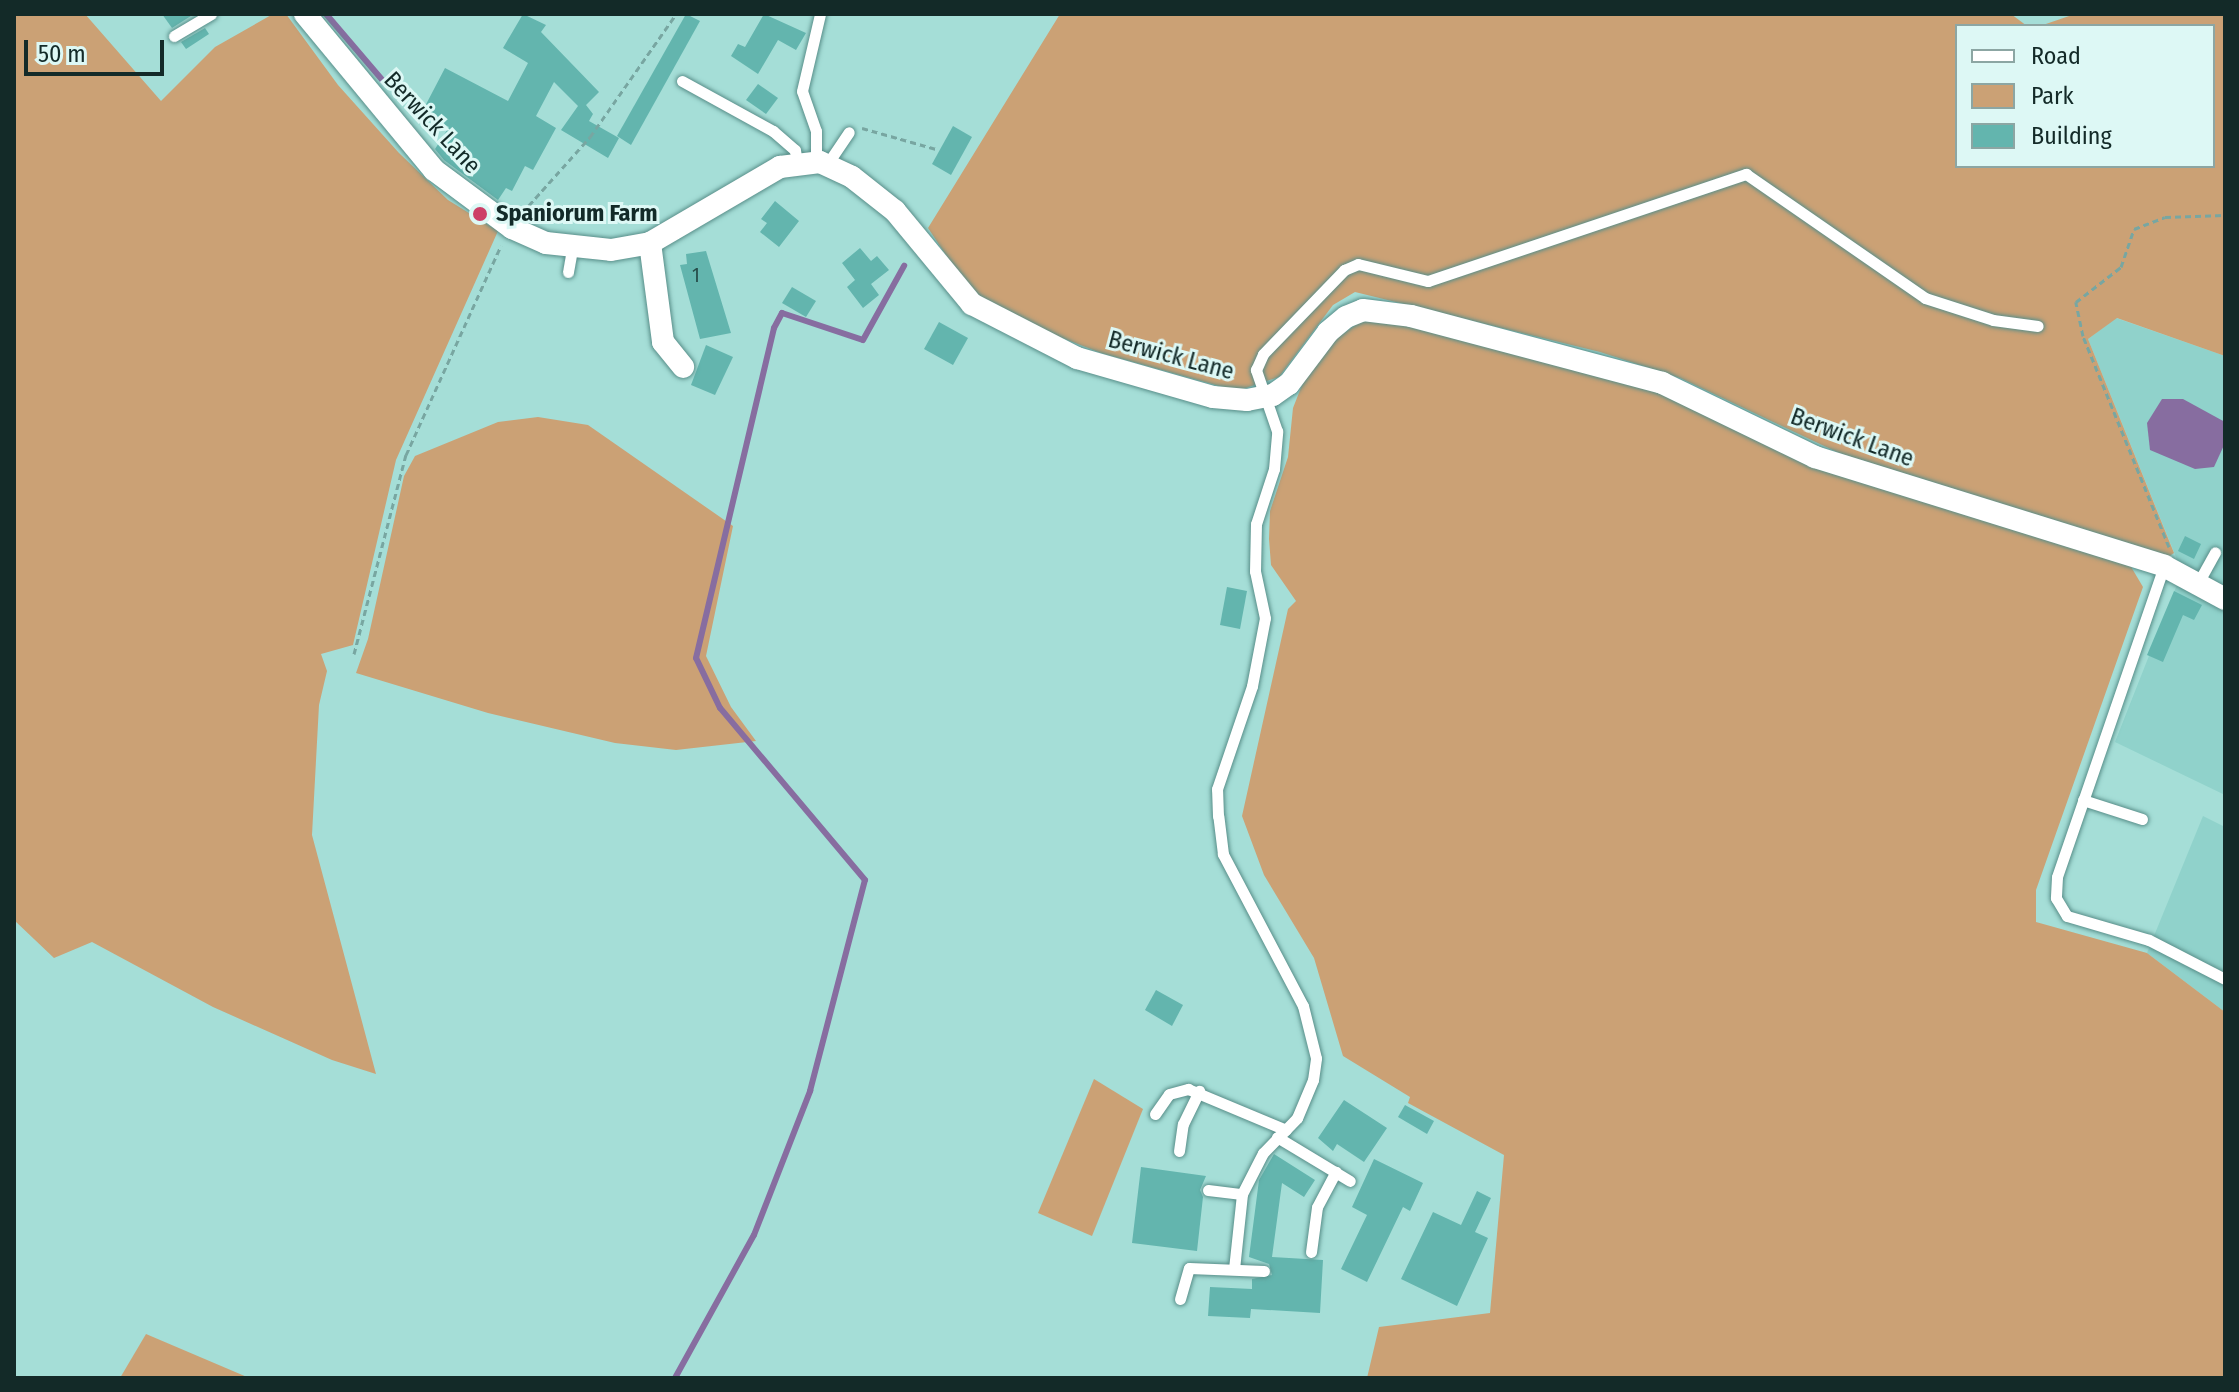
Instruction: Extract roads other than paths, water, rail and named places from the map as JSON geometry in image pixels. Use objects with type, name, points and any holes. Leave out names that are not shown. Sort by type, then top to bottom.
[{"type":"street","name":"Berwick Lane","points":[[305,14],[434,170],[512,228],[570,260],[650,243],[813,162],[895,211],[955,289],[990,317],[1108,367],[1213,397],[1264,397],[1289,384],[1346,317],[1363,310],[1411,316],[1662,383],[1815,457],[2180,574],[2225,599]]},
{"type":"street","points":[[650,243],[663,342],[683,367]]},
{"type":"lane","points":[[174,36],[211,14]]},
{"type":"lane","points":[[813,162],[816,131],[802,91],[820,14]]},
{"type":"lane","points":[[682,81],[773,131],[813,162]]},
{"type":"lane","points":[[813,162],[849,132]]},
{"type":"lane","points":[[1234,1269],[1242,1194],[1313,1080],[1312,1033],[1303,1006],[1238,889],[1223,854],[1218,816],[1217,789],[1252,686],[1265,618],[1255,571],[1256,524],[1274,469],[1277,431],[1256,370],[1263,354],[1344,270],[1358,264],[1428,281],[1746,174],[1925,298],[1993,320],[2038,326]]},
{"type":"lane","points":[[2215,552],[2180,574],[2083,800],[2057,877],[2056,898],[2067,916],[2149,940],[2225,979]]},
{"type":"lane","points":[[2083,800],[2142,819]]},
{"type":"lane","points":[[1179,1151],[1183,1124],[1199,1091]]},
{"type":"lane","points":[[1155,1114],[1169,1094],[1199,1091],[1282,1133],[1350,1181]]},
{"type":"lane","points":[[1311,1252],[1317,1207],[1336,1172]]},
{"type":"lane","points":[[1208,1190],[1242,1194]]},
{"type":"lane","points":[[1180,1299],[1189,1268],[1264,1271]]},
{"type":"waterway","points":[[326,14],[385,83]]},
{"type":"waterway","points":[[675,1378],[754,1235],[810,1091],[865,880],[720,708],[696,658],[774,328],[782,313],[863,340],[904,266]]},
{"type":"place","name":"Spaniorum Farm","points":[[480,214]]}]
